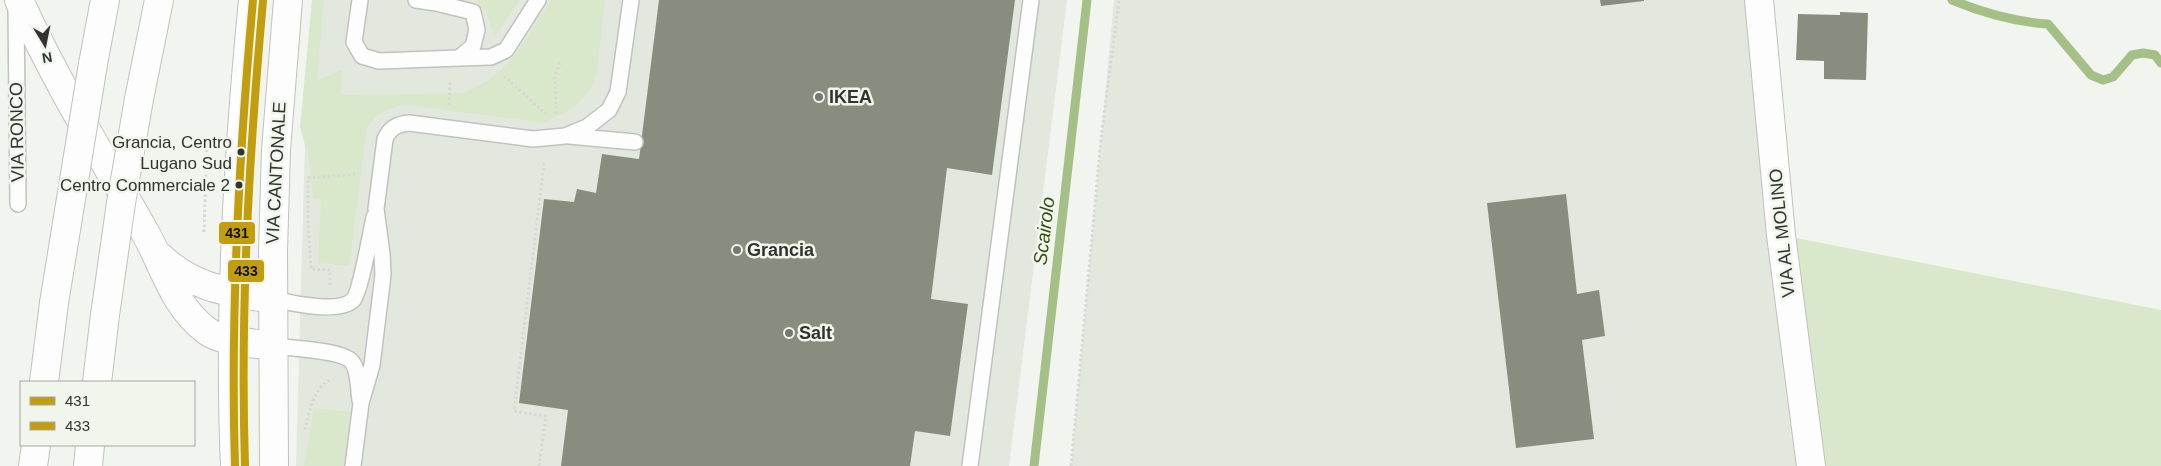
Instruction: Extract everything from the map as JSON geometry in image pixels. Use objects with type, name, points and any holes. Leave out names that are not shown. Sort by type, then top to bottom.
[{"type":"main road","points":[[18,0],[50,64],[156,253],[172,290],[197,323],[209,332],[221,338],[273,346]]},
{"type":"main road","points":[[44,381],[54,303],[105,0]]},
{"type":"main road","points":[[97,381],[121,203],[158,0]]},
{"type":"main road","name":"VIA CANTONALE","points":[[235,466],[232,389],[234,293],[246,65],[253,0]]},
{"type":"main road","name":"VIA CANTONALE","points":[[274,466],[273,299],[276,150],[288,0]]},
{"type":"main road","name":"VIA AL MOLINO","points":[[1759,0],[1781,235],[1811,466]]},
{"type":"main road","points":[[156,253],[174,270],[190,280],[234,293],[273,299]]},
{"type":"main road","points":[[33,466],[36,446]]},
{"type":"main road","points":[[88,466],[90,446]]},
{"type":"lane","name":"VIA RONCO","points":[[18,0],[18,204]]},
{"type":"lane","points":[[360,0],[354,42],[362,56],[379,61],[491,57],[506,50],[538,0]]},
{"type":"lane","points":[[416,0],[436,2],[473,12],[477,30],[472,46],[455,58]]},
{"type":"lane","points":[[565,136],[596,122],[609,110],[614,101],[620,85],[631,0]]},
{"type":"lane","points":[[970,466],[1031,0]]},
{"type":"lane","points":[[273,299],[298,304],[339,306],[352,301],[360,289],[363,263],[376,209],[385,139],[388,132],[394,127],[409,123],[533,139],[565,136],[635,142]]},
{"type":"lane","points":[[353,466],[361,403],[371,372],[382,275],[382,254],[376,209]]},
{"type":"lane","points":[[273,346],[338,354],[350,359],[356,369],[361,403]]},
{"type":"path","points":[[1071,466],[1101,138],[1119,0]]},
{"type":"path","points":[[491,57],[496,68],[553,121],[565,136]]},
{"type":"path","points":[[450,129],[455,58]]},
{"type":"path","points":[[553,121],[556,119],[555,75],[560,63]]},
{"type":"path","points":[[203,240],[207,143]]},
{"type":"path","points":[[539,466],[546,416],[514,411],[544,164],[551,160]]},
{"type":"path","points":[[330,285],[330,270],[311,269],[308,178],[380,174]]},
{"type":"path","points":[[304,436],[316,395],[320,387],[329,380]]},
{"type":"shaded area","points":[[313,0],[1067,0],[1009,466],[296,466],[307,71]]},
{"type":"shaded area","points":[[1114,0],[1759,0],[1811,466],[1071,466]]},
{"type":"green space","points":[[312,0],[324,0],[317,80],[342,70],[341,95],[462,93],[478,86],[504,67],[524,42],[551,0],[605,0],[597,72],[591,88],[575,107],[544,123],[407,105],[389,109],[380,114],[367,127],[349,266],[318,263],[321,200],[313,199],[310,164],[300,127]]},
{"type":"green space","points":[[475,0],[520,0],[494,38],[486,11]]},
{"type":"green space","points":[[1781,235],[2161,310],[2161,466],[1811,466]]},
{"type":"green space","points":[[314,408],[350,412],[344,466],[304,466]]},
{"type":"building","name":"Grancia","points":[[659,0],[1015,0],[992,175],[947,168],[931,299],[968,304],[950,436],[915,431],[910,466],[561,466],[568,410],[519,403],[544,199],[574,202],[577,189],[596,193],[602,154],[639,159]]},
{"type":"building","points":[[1600,0],[1644,0],[1644,1],[1601,6]]},
{"type":"building","points":[[1840,12],[1868,13],[1866,80],[1824,79],[1824,61],[1796,60],[1798,14],[1840,15]]},
{"type":"building","points":[[1566,194],[1577,294],[1599,290],[1605,336],[1582,340],[1594,439],[1516,448],[1487,203]]},
{"type":"waterway","name":"Scairolo","points":[[1034,466],[1087,0]]},
{"type":"waterway","points":[[1952,0],[1999,16],[2048,24],[2091,75],[2103,80],[2113,77],[2132,55],[2143,53],[2155,55],[2161,63]]},
{"type":"transit line","name":"431","points":[[235,466],[234,349],[237,233],[253,0]]},
{"type":"transit line","name":"433","points":[[245,466],[244,349],[247,233],[263,1]]},
{"type":"place","name":"IKEA","points":[[819,97]]},
{"type":"place","name":"Grancia, Centro Lugano Sud","points":[[241,152]]},
{"type":"place","name":"Centro Commerciale 2","points":[[239,185]]},
{"type":"place","name":"Grancia","points":[[737,250]]},
{"type":"place","name":"Salt","points":[[789,333]]}]
